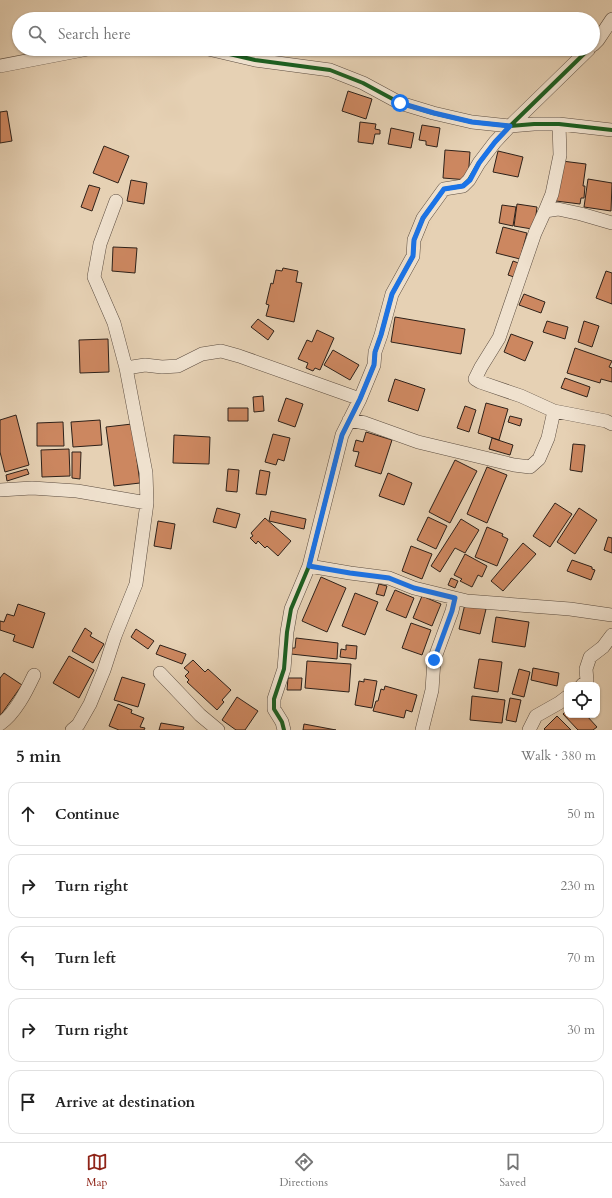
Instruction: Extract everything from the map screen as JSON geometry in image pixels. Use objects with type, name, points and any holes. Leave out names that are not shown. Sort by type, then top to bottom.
[{"type":"street","points":[[600,37],[612,19]]},
{"type":"street","points":[[0,66],[52,56]]},
{"type":"street","points":[[238,56],[255,60],[330,70],[363,83],[400,103],[472,122],[510,126],[559,124],[612,130]]},
{"type":"street","points":[[284,730],[282,722],[274,709],[274,699],[284,669],[287,632],[291,609],[309,566],[342,435],[360,399],[374,365],[375,352],[392,294],[413,256],[414,240],[423,218],[444,189],[463,186],[470,180],[479,163],[495,142],[582,56]]},
{"type":"street","points":[[559,124],[560,155],[552,194],[535,233],[499,338],[475,378],[480,382],[521,396],[554,411],[606,421],[612,424]]},
{"type":"street","points":[[72,730],[78,725],[90,704],[136,584],[147,503],[146,473],[126,368],[114,323],[94,277],[100,244],[116,201]]},
{"type":"street","points":[[545,211],[558,209],[612,223]]},
{"type":"street","points":[[126,368],[145,365],[162,367],[178,366],[202,354],[221,351],[360,399]]},
{"type":"street","points":[[349,420],[365,423],[418,442],[514,465],[530,467],[539,459],[548,438],[554,411]]},
{"type":"street","points":[[0,490],[32,488],[77,491],[147,503]]},
{"type":"street","points":[[309,566],[389,578],[414,588],[467,601],[570,609],[612,615]]},
{"type":"street","points":[[422,730],[432,690],[434,660],[452,611],[455,598]]},
{"type":"street","points":[[586,682],[587,681],[586,669],[590,657],[603,647],[612,635]]},
{"type":"street","points":[[160,673],[200,715],[218,730]]},
{"type":"street","points":[[0,724],[6,720],[26,693],[34,676]]},
{"type":"street","points":[[529,730],[536,716],[564,699]]},
{"type":"building","points":[[348,91],[372,99],[366,119],[342,111]]},
{"type":"building","points":[[7,111],[12,141],[0,143],[0,112]]},
{"type":"building","points":[[360,122],[376,124],[375,129],[380,130],[380,134],[375,134],[373,144],[358,142]]},
{"type":"building","points":[[422,125],[440,128],[437,147],[426,145],[426,141],[419,140]]},
{"type":"building","points":[[391,128],[414,133],[411,148],[388,144]]},
{"type":"building","points":[[104,146],[129,156],[118,183],[93,173]]},
{"type":"building","points":[[445,150],[470,152],[468,180],[443,178]]},
{"type":"building","points":[[498,151],[523,157],[518,177],[493,172]]},
{"type":"building","points":[[562,161],[586,164],[583,186],[585,186],[584,198],[581,198],[580,204],[556,201]]},
{"type":"building","points":[[588,179],[612,183],[611,211],[584,207]]},
{"type":"building","points":[[131,180],[147,183],[144,204],[127,201]]},
{"type":"building","points":[[89,185],[100,188],[92,211],[81,207]]},
{"type":"building","points":[[517,204],[537,207],[535,223],[532,229],[514,226]]},
{"type":"building","points":[[502,205],[516,207],[513,226],[499,223]]},
{"type":"building","points":[[503,227],[527,233],[520,259],[496,253]]},
{"type":"building","points":[[113,247],[137,248],[135,273],[112,271]]},
{"type":"building","points":[[513,261],[521,264],[517,278],[508,275]]},
{"type":"building","points":[[283,268],[298,271],[296,282],[302,283],[294,322],[266,316],[269,305],[266,304],[271,283],[273,284],[276,270],[282,271]]},
{"type":"building","points":[[606,271],[612,273],[612,304],[596,298]]},
{"type":"building","points":[[524,294],[545,302],[541,313],[519,305]]},
{"type":"building","points":[[395,317],[465,329],[461,354],[391,342]]},
{"type":"building","points":[[258,319],[274,331],[268,340],[251,327]]},
{"type":"building","points":[[547,321],[568,327],[565,339],[543,332]]},
{"type":"building","points":[[584,321],[599,326],[592,347],[578,342]]},
{"type":"building","points":[[317,330],[334,338],[320,370],[315,368],[313,371],[306,368],[308,363],[298,359],[307,340],[312,342]]},
{"type":"building","points":[[511,334],[533,342],[525,361],[504,352]]},
{"type":"building","points":[[108,339],[109,372],[80,373],[79,340]]},
{"type":"building","points":[[575,348],[612,361],[609,367],[612,368],[612,382],[601,379],[600,383],[567,373]]},
{"type":"building","points":[[333,350],[359,365],[350,380],[324,365]]},
{"type":"building","points":[[565,378],[590,387],[587,397],[561,388]]},
{"type":"building","points":[[395,379],[425,389],[418,411],[388,401]]},
{"type":"building","points":[[263,396],[264,411],[254,412],[253,397]]},
{"type":"building","points":[[286,398],[303,404],[295,427],[278,421]]},
{"type":"building","points":[[486,403],[508,409],[499,440],[478,433]]},
{"type":"building","points":[[465,406],[476,410],[469,432],[457,428]]},
{"type":"building","points":[[228,408],[248,408],[248,421],[228,421]]},
{"type":"building","points":[[16,415],[29,465],[5,472],[0,452],[0,420]]},
{"type":"building","points":[[510,416],[522,419],[520,426],[508,422]]},
{"type":"building","points":[[100,420],[102,445],[73,447],[71,422]]},
{"type":"building","points":[[63,422],[64,446],[37,446],[37,423]]},
{"type":"building","points":[[132,424],[140,483],[114,486],[106,427]]},
{"type":"building","points":[[366,432],[392,440],[381,474],[355,466],[359,452],[353,451],[356,440],[363,442]]},
{"type":"building","points":[[273,434],[290,438],[284,461],[278,459],[276,465],[265,462]]},
{"type":"building","points":[[174,435],[210,437],[209,464],[173,463]]},
{"type":"building","points":[[492,438],[513,445],[510,455],[489,449]]},
{"type":"building","points":[[573,444],[585,445],[582,472],[570,470]]},
{"type":"building","points":[[69,449],[70,476],[42,477],[41,450]]},
{"type":"building","points":[[72,452],[81,452],[80,479],[72,478]]},
{"type":"building","points":[[455,460],[477,471],[450,523],[429,512]]},
{"type":"building","points":[[487,467],[507,475],[487,523],[467,514]]},
{"type":"building","points":[[27,469],[29,474],[7,481],[6,475]]},
{"type":"building","points":[[228,469],[239,470],[237,492],[226,491]]},
{"type":"building","points":[[260,470],[270,472],[266,495],[256,494]]},
{"type":"building","points":[[388,473],[412,483],[404,505],[379,496]]},
{"type":"building","points":[[555,503],[572,514],[550,547],[533,536]]},
{"type":"building","points":[[217,508],[240,514],[236,528],[213,522]]},
{"type":"building","points":[[579,508],[597,520],[575,554],[557,542]]},
{"type":"building","points":[[271,511],[306,519],[304,529],[269,521]]},
{"type":"building","points":[[428,517],[447,526],[436,549],[417,540]]},
{"type":"building","points":[[265,518],[291,541],[278,556],[267,546],[265,548],[258,541],[256,544],[250,538],[253,536],[251,533]]},
{"type":"building","points":[[461,519],[479,530],[465,553],[455,548],[440,572],[431,566]]},
{"type":"building","points":[[158,521],[175,524],[171,549],[154,546]]},
{"type":"building","points":[[487,527],[503,534],[502,536],[508,539],[497,566],[475,557]]},
{"type":"building","points":[[608,537],[612,538],[612,553],[604,550]]},
{"type":"building","points":[[523,543],[536,554],[503,591],[491,581]]},
{"type":"building","points":[[411,546],[432,554],[422,579],[402,571]]},
{"type":"building","points":[[465,554],[487,566],[482,577],[478,575],[472,587],[460,581],[462,579],[454,575]]},
{"type":"building","points":[[572,560],[592,567],[592,569],[595,570],[591,580],[567,571]]},
{"type":"building","points":[[321,577],[346,588],[327,632],[302,621]]},
{"type":"building","points":[[451,578],[458,581],[455,588],[448,585]]},
{"type":"building","points":[[379,584],[387,586],[384,596],[376,594]]},
{"type":"building","points":[[395,590],[414,598],[406,618],[386,610]]},
{"type":"building","points":[[355,593],[378,602],[365,635],[342,626]]},
{"type":"building","points":[[422,596],[441,604],[432,626],[413,618]]},
{"type":"building","points":[[18,604],[45,613],[33,648],[13,641],[15,635],[0,630],[0,621],[4,622],[7,614],[14,616]]},
{"type":"building","points":[[465,604],[486,609],[480,634],[459,629]]},
{"type":"building","points":[[496,617],[529,622],[525,647],[492,642]]},
{"type":"building","points":[[411,623],[431,630],[422,655],[402,648]]},
{"type":"building","points":[[85,628],[92,633],[90,636],[104,644],[93,663],[72,651]]},
{"type":"building","points":[[136,629],[154,641],[148,649],[131,637]]},
{"type":"building","points":[[296,638],[338,643],[337,659],[291,654],[292,648],[295,648]]},
{"type":"building","points":[[160,645],[186,654],[182,664],[156,654]]},
{"type":"building","points":[[346,645],[357,646],[356,659],[340,657],[341,649],[346,650]]},
{"type":"building","points":[[69,656],[94,670],[79,698],[53,683]]},
{"type":"building","points":[[479,659],[502,662],[498,692],[474,688]]},
{"type":"building","points":[[193,660],[205,672],[208,669],[231,690],[222,700],[224,702],[217,710],[187,682],[189,680],[185,676],[189,672],[184,668]]},
{"type":"building","points":[[307,661],[351,664],[349,692],[305,688]]},
{"type":"building","points":[[533,668],[559,673],[557,686],[531,680]]},
{"type":"building","points":[[519,669],[530,672],[524,697],[512,694]]},
{"type":"building","points":[[4,673],[22,685],[0,716],[0,678]]},
{"type":"building","points":[[122,677],[145,684],[138,707],[114,700]]},
{"type":"building","points":[[288,678],[302,678],[301,690],[287,690]]},
{"type":"building","points":[[364,679],[377,681],[372,708],[355,705],[359,681],[364,682]]},
{"type":"building","points":[[385,686],[417,695],[412,712],[406,710],[404,718],[373,711],[376,701],[378,701],[381,689],[384,690]]},
{"type":"building","points":[[472,696],[505,700],[502,723],[470,720]]},
{"type":"building","points":[[237,697],[258,711],[245,730],[236,730],[222,720]]},
{"type":"building","points":[[510,698],[521,700],[516,722],[506,720]]},
{"type":"building","points":[[118,704],[132,710],[131,713],[144,718],[140,727],[145,728],[144,730],[119,730],[109,726]]},
{"type":"building","points":[[557,716],[571,730],[544,729]]},
{"type":"building","points":[[567,718],[589,718],[597,727],[593,730],[578,730]]},
{"type":"building","points":[[161,723],[184,727],[183,730],[159,730]]},
{"type":"building","points":[[304,724],[336,730],[303,730]]},
{"type":"cycle path","points":[[238,56],[255,60],[330,70],[363,83],[400,103],[433,113],[472,122],[510,126],[559,124],[612,130]]},
{"type":"cycle path","points":[[284,730],[282,722],[274,709],[274,699],[284,669],[287,632],[291,609],[309,566],[342,435],[360,399],[374,365],[375,352],[392,294],[413,256],[414,240],[423,218],[444,189],[463,186],[469,180],[479,163],[495,142],[582,56]]},
{"type":"route","points":[[400,103],[472,122],[510,126],[495,142],[479,163],[470,180],[463,186],[444,189],[423,218],[414,240],[413,256],[392,294],[375,352],[374,365],[360,399],[342,435],[309,566],[389,578],[414,588],[455,598],[452,611],[434,660]]}]
